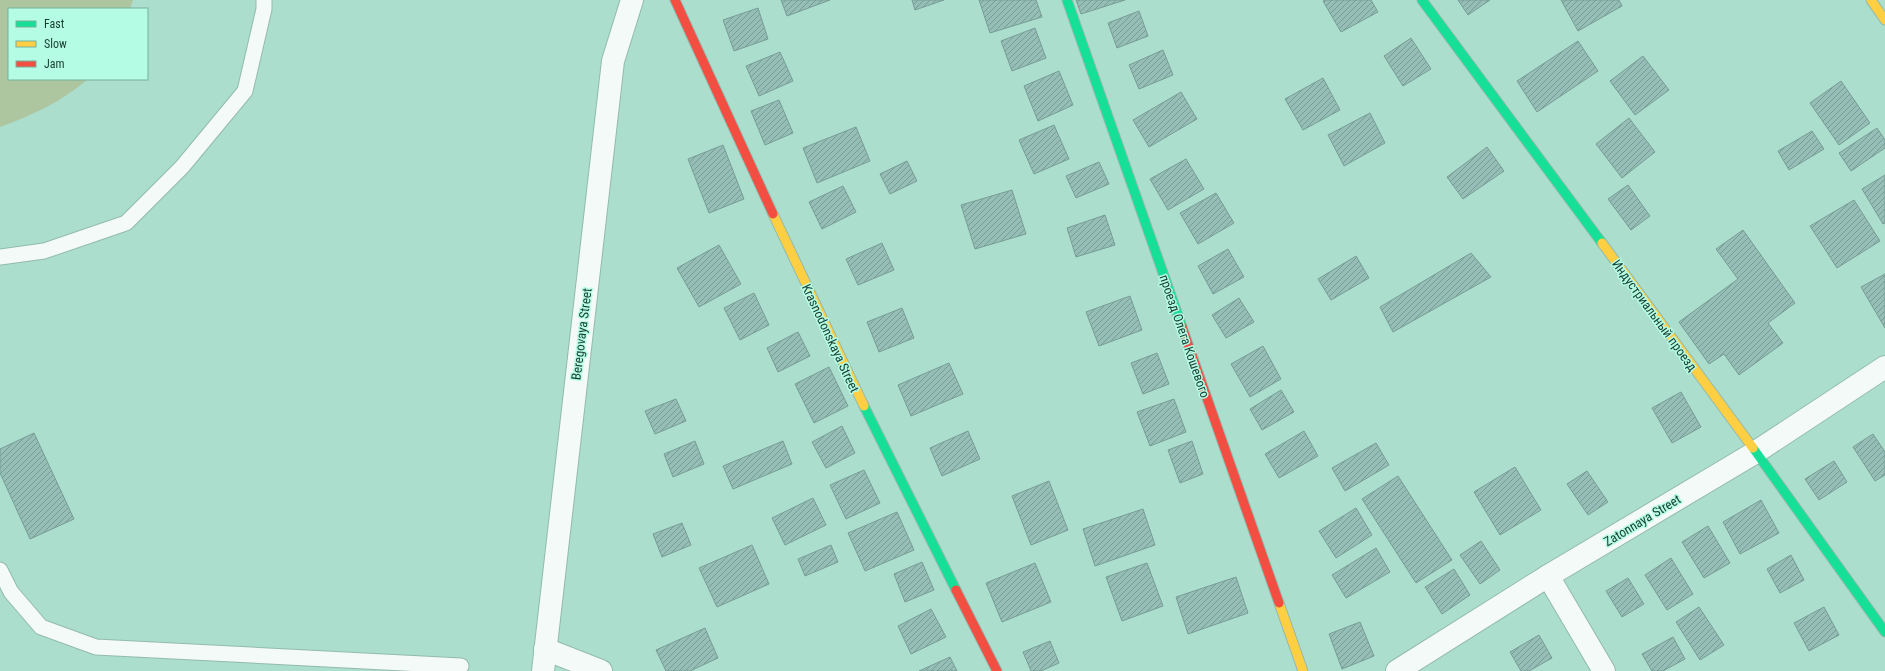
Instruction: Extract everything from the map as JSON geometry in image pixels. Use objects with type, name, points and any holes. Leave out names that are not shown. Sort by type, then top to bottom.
[{"type":"street","name":"Beregovaya Street","points":[[543,671],[613,61],[632,0]]},
{"type":"street","name":"Krasnodonskaya Street","points":[[675,0],[843,365],[997,671]]},
{"type":"street","name":"проезд Олега Кошевого","points":[[1067,0],[1303,671]]},
{"type":"street","name":"Индустриальный проезд","points":[[1422,0],[1756,452],[1885,632]]},
{"type":"street","points":[[1871,0],[1885,20]]},
{"type":"street","name":"Zatonnaya Street","points":[[1397,671],[1548,576],[1756,452],[1885,367]]},
{"type":"street","points":[[1548,576],[1604,671]]},
{"type":"street","points":[[546,649],[601,671]]},
{"type":"lane","points":[[0,257],[44,251],[126,223],[182,167],[245,90],[264,9],[264,0]]},
{"type":"lane","points":[[0,570],[11,592],[41,627],[96,647],[461,666]]},
{"type":"green space","points":[[0,0],[133,0],[130,8],[8,8],[8,80],[87,80],[68,95],[46,107],[24,118],[0,127]]},
{"type":"building","points":[[781,0],[830,0],[787,16]]},
{"type":"building","points":[[912,0],[944,0],[915,10]]},
{"type":"building","points":[[979,0],[1036,0],[1042,17],[990,33]]},
{"type":"building","points":[[1076,0],[1125,0],[1081,14]]},
{"type":"building","points":[[1371,0],[1378,12],[1341,32],[1323,1]]},
{"type":"building","points":[[1458,0],[1490,0],[1468,15]]},
{"type":"building","points":[[1561,0],[1619,0],[1622,6],[1578,31]]},
{"type":"building","points":[[758,8],[768,39],[734,51],[723,20]]},
{"type":"building","points":[[1139,11],[1148,36],[1117,48],[1108,23]]},
{"type":"building","points":[[1035,28],[1046,58],[1012,71],[1001,41]]},
{"type":"building","points":[[1411,38],[1431,69],[1403,86],[1384,56]]},
{"type":"building","points":[[1578,41],[1598,71],[1537,112],[1517,81]]},
{"type":"building","points":[[1163,50],[1173,75],[1139,89],[1129,65]]},
{"type":"building","points":[[780,52],[793,81],[759,96],[746,66]]},
{"type":"building","points":[[1643,56],[1669,90],[1635,115],[1610,81]]},
{"type":"building","points":[[1059,71],[1073,105],[1038,121],[1024,86]]},
{"type":"building","points":[[1323,78],[1340,110],[1303,130],[1285,99]]},
{"type":"building","points":[[1841,81],[1870,123],[1839,145],[1810,103]]},
{"type":"building","points":[[1181,92],[1197,119],[1149,147],[1133,120]]},
{"type":"building","points":[[779,100],[793,133],[765,145],[751,111]]},
{"type":"building","points":[[1370,113],[1385,143],[1344,166],[1328,135]]},
{"type":"building","points":[[1629,118],[1655,152],[1622,178],[1596,144]]},
{"type":"building","points":[[1054,125],[1069,159],[1034,174],[1019,140]]},
{"type":"building","points":[[856,127],[870,161],[817,183],[803,148]]},
{"type":"building","points":[[1877,128],[1885,140],[1885,148],[1851,171],[1839,153]]},
{"type":"building","points":[[1812,131],[1824,149],[1789,170],[1778,151]]},
{"type":"building","points":[[723,145],[744,199],[709,213],[688,159]]},
{"type":"building","points":[[1487,147],[1504,171],[1463,199],[1447,177]]},
{"type":"building","points":[[1186,159],[1204,189],[1168,210],[1150,179]]},
{"type":"building","points":[[907,161],[917,181],[890,194],[880,174]]},
{"type":"building","points":[[1099,162],[1109,184],[1076,198],[1066,176]]},
{"type":"building","points":[[1885,175],[1885,223],[1883,224],[1862,189]]},
{"type":"building","points":[[1628,185],[1650,216],[1631,230],[1608,199]]},
{"type":"building","points":[[843,186],[856,212],[822,229],[809,202]]},
{"type":"building","points":[[1012,190],[1026,234],[975,249],[961,205]]},
{"type":"building","points":[[1216,193],[1234,223],[1198,244],[1180,213]]},
{"type":"building","points":[[1854,200],[1880,241],[1837,268],[1810,226]]},
{"type":"building","points":[[1105,215],[1115,245],[1076,257],[1067,228]]},
{"type":"building","points":[[1743,230],[1795,303],[1768,323],[1783,343],[1739,375],[1724,354],[1709,364],[1679,322],[1738,279],[1716,249]]},
{"type":"building","points":[[882,243],[894,270],[858,285],[846,259]]},
{"type":"building","points":[[719,245],[741,284],[699,307],[677,268]]},
{"type":"building","points":[[1228,249],[1244,277],[1213,294],[1198,266]]},
{"type":"building","points":[[1471,253],[1491,277],[1393,332],[1380,307]]},
{"type":"building","points":[[1356,256],[1369,278],[1331,300],[1318,279]]},
{"type":"building","points":[[1885,274],[1885,328],[1861,287]]},
{"type":"building","points":[[754,293],[769,325],[740,340],[724,308]]},
{"type":"building","points":[[1130,296],[1142,330],[1099,346],[1086,312]]},
{"type":"building","points":[[1239,298],[1254,322],[1226,338],[1212,315]]},
{"type":"building","points":[[902,308],[914,338],[879,352],[867,322]]},
{"type":"building","points":[[798,332],[810,356],[778,372],[767,348]]},
{"type":"building","points":[[1263,346],[1281,379],[1250,397],[1231,364]]},
{"type":"building","points":[[1157,353],[1169,384],[1143,394],[1131,363]]},
{"type":"building","points":[[949,363],[963,394],[911,416],[898,385]]},
{"type":"building","points":[[829,367],[848,406],[814,423],[795,384]]},
{"type":"building","points":[[1281,390],[1294,412],[1262,430],[1250,409]]},
{"type":"building","points":[[1681,392],[1701,427],[1672,443],[1652,408]]},
{"type":"building","points":[[676,399],[686,421],[655,434],[645,411]]},
{"type":"building","points":[[1174,399],[1186,432],[1150,446],[1137,412]]},
{"type":"building","points":[[842,426],[855,453],[826,468],[812,442]]},
{"type":"building","points":[[968,431],[980,459],[942,476],[930,448]]},
{"type":"building","points":[[1304,431],[1318,456],[1279,478],[1265,454]]},
{"type":"building","points":[[34,433],[74,519],[30,539],[0,473],[0,449]]},
{"type":"building","points":[[1873,434],[1885,452],[1885,475],[1875,481],[1853,447]]},
{"type":"building","points":[[695,441],[704,464],[673,477],[664,454]]},
{"type":"building","points":[[783,441],[792,464],[733,489],[723,466]]},
{"type":"building","points":[[1192,441],[1203,474],[1180,483],[1168,450]]},
{"type":"building","points":[[1376,443],[1389,465],[1345,491],[1332,468]]},
{"type":"building","points":[[1834,461],[1847,482],[1819,500],[1805,479]]},
{"type":"building","points":[[1515,467],[1541,510],[1500,535],[1474,492]]},
{"type":"building","points":[[864,470],[880,503],[846,519],[830,485]]},
{"type":"building","points":[[1587,471],[1608,502],[1588,515],[1567,484]]},
{"type":"building","points":[[1398,476],[1452,560],[1416,583],[1362,499]]},
{"type":"building","points":[[1049,481],[1068,530],[1031,545],[1012,496]]},
{"type":"building","points":[[813,498],[826,525],[785,545],[772,518]]},
{"type":"building","points":[[1761,500],[1779,533],[1740,554],[1723,522]]},
{"type":"building","points":[[1356,508],[1372,535],[1336,558],[1319,531]]},
{"type":"building","points":[[1143,509],[1155,545],[1095,566],[1083,529]]},
{"type":"building","points":[[897,512],[914,550],[865,571],[848,533]]},
{"type":"building","points":[[682,523],[691,545],[662,557],[653,534]]},
{"type":"building","points":[[1708,526],[1730,563],[1704,578],[1682,542]]},
{"type":"building","points":[[1481,541],[1500,570],[1480,584],[1460,555]]},
{"type":"building","points":[[752,545],[769,584],[717,607],[699,568]]},
{"type":"building","points":[[831,545],[838,562],[805,576],[798,559]]},
{"type":"building","points":[[1376,548],[1390,572],[1346,598],[1332,575]]},
{"type":"building","points":[[1791,555],[1804,580],[1780,593],[1767,569]]},
{"type":"building","points":[[1671,558],[1693,594],[1667,610],[1645,575]]},
{"type":"building","points":[[922,562],[934,590],[905,602],[894,574]]},
{"type":"building","points":[[1035,563],[1051,602],[1002,622],[986,583]]},
{"type":"building","points":[[1147,563],[1163,606],[1122,621],[1106,577]]},
{"type":"building","points":[[1454,569],[1470,595],[1442,614],[1425,587]]},
{"type":"building","points":[[1236,577],[1248,613],[1188,634],[1176,597]]},
{"type":"building","points":[[1628,578],[1644,604],[1622,617],[1606,591]]},
{"type":"building","points":[[1699,607],[1724,645],[1700,660],[1676,622]]},
{"type":"building","points":[[1824,607],[1839,635],[1809,651],[1794,623]]},
{"type":"building","points":[[931,609],[946,637],[911,654],[898,626]]},
{"type":"building","points":[[1360,622],[1374,656],[1342,669],[1329,634]]},
{"type":"building","points":[[705,628],[718,658],[690,671],[666,671],[656,650]]},
{"type":"building","points":[[1539,635],[1552,658],[1529,671],[1521,671],[1510,652]]},
{"type":"building","points":[[1673,637],[1685,659],[1663,671],[1652,671],[1642,654]]},
{"type":"building","points":[[1050,641],[1059,663],[1041,671],[1031,671],[1023,652]]},
{"type":"building","points":[[950,657],[957,671],[919,671]]},
{"type":"traffic: fast","points":[[1067,0],[1182,327]]},
{"type":"traffic: fast","points":[[1422,0],[1602,243]]},
{"type":"traffic: fast","points":[[864,406],[956,590]]},
{"type":"traffic: fast","points":[[1753,448],[1885,632]]},
{"type":"traffic: slow","points":[[1871,0],[1885,20]]},
{"type":"traffic: slow","points":[[773,214],[864,406]]},
{"type":"traffic: slow","points":[[1602,243],[1753,448]]},
{"type":"traffic: slow","points":[[1279,603],[1303,671]]},
{"type":"traffic: jam","points":[[675,0],[773,214]]},
{"type":"traffic: jam","points":[[1182,327],[1279,603]]},
{"type":"traffic: jam","points":[[956,590],[997,671]]}]
